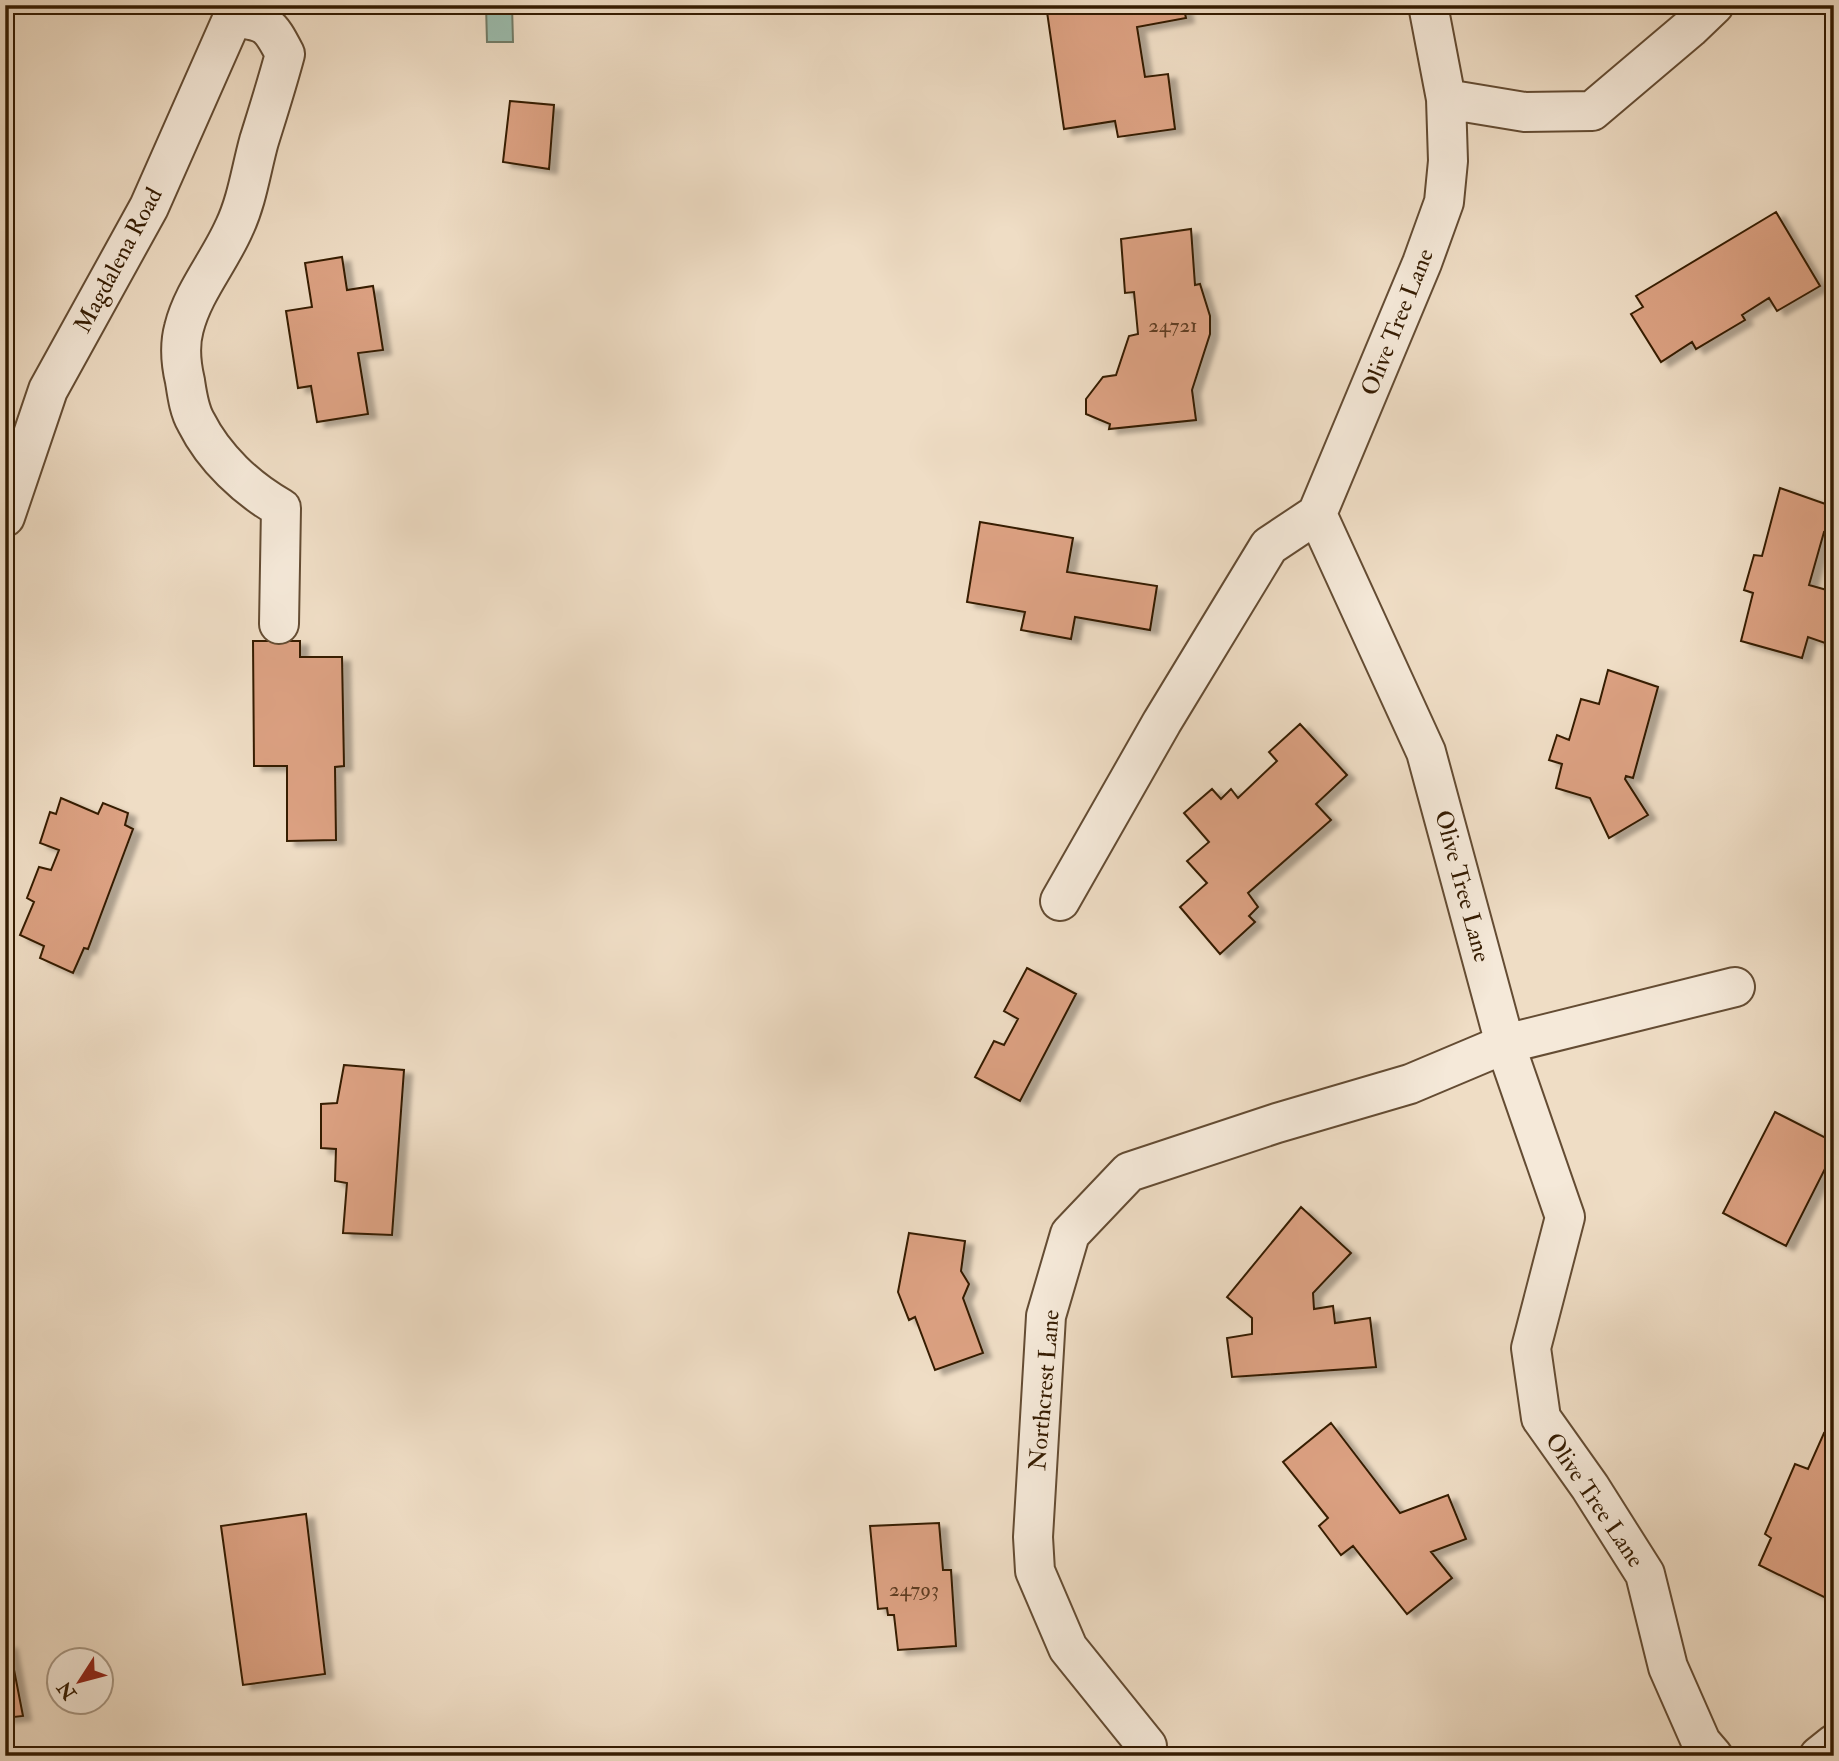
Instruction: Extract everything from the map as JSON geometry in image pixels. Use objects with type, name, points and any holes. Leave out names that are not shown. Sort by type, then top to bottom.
[{"type":"street","name":"Olive Tree Lane","points":[[1428,5],[1446,99],[1448,161],[1444,202],[1422,263],[1317,514],[1426,752],[1505,1044],[1565,1217],[1531,1348],[1541,1418],[1645,1574],[1668,1667],[1701,1742],[1713,1756]]},
{"type":"street","points":[[1446,99],[1525,112],[1592,111],[1714,5]]},
{"type":"street","points":[[233,11],[260,21],[275,34],[285,54],[242,205],[234,228],[194,302],[183,329],[180,358],[195,422],[217,454],[240,480],[281,508],[279,624]]},
{"type":"street","name":"Magdalena Road","points":[[5,517],[48,390],[149,207],[233,11]]},
{"type":"street","points":[[1060,901],[1269,546],[1317,514]]},
{"type":"street","name":"Northcrest Lane","points":[[1147,1746],[1068,1648],[1035,1571],[1033,1536],[1046,1316],[1070,1234],[1129,1172],[1410,1084],[1505,1044],[1735,987]]},
{"type":"street","points":[[1819,1756],[1834,1744]]},
{"type":"shaded area","points":[[486,5],[512,5],[513,42],[487,42]]},
{"type":"building","points":[[1046,5],[1183,5],[1186,18],[1137,27],[1145,77],[1168,74],[1175,129],[1118,137],[1115,121],[1064,129]]},
{"type":"building","points":[[510,101],[554,105],[549,169],[503,162]]},
{"type":"building","points":[[1776,212],[1820,286],[1777,311],[1769,298],[1742,315],[1745,320],[1696,349],[1692,342],[1661,362],[1631,314],[1643,307],[1636,296]]},
{"type":"building","points":[[1191,229],[1195,285],[1200,284],[1210,316],[1210,334],[1192,390],[1196,420],[1109,429],[1110,424],[1086,414],[1086,399],[1103,377],[1116,375],[1129,336],[1138,334],[1134,292],[1125,293],[1121,239]]},
{"type":"building","points":[[342,257],[347,290],[373,286],[383,350],[358,353],[368,414],[317,422],[311,386],[298,388],[286,311],[312,307],[305,263]]},
{"type":"building","points":[[1780,488],[1834,507],[1834,535],[1824,532],[1809,585],[1834,592],[1834,623],[1828,644],[1808,637],[1802,658],[1741,641],[1753,593],[1744,590],[1754,555],[1762,556]]},
{"type":"building","points":[[980,522],[1073,538],[1067,572],[1157,586],[1150,630],[1075,617],[1071,639],[1021,630],[1025,612],[967,602]]},
{"type":"building","points":[[253,641],[300,641],[300,657],[342,657],[344,766],[335,767],[336,840],[287,841],[287,766],[254,766]]},
{"type":"building","points":[[1608,670],[1658,687],[1633,778],[1626,776],[1625,779],[1648,815],[1609,838],[1590,798],[1556,788],[1562,764],[1549,760],[1557,735],[1569,740],[1581,699],[1599,704]]},
{"type":"building","points":[[1300,724],[1347,775],[1316,804],[1331,820],[1248,893],[1258,907],[1249,916],[1255,922],[1220,954],[1180,907],[1207,883],[1187,861],[1209,842],[1184,813],[1212,789],[1221,799],[1231,789],[1238,798],[1277,761],[1269,752]]},
{"type":"building","points":[[61,798],[98,814],[103,803],[128,813],[125,825],[133,829],[88,949],[84,948],[73,973],[40,958],[44,946],[20,935],[34,902],[27,898],[39,867],[51,870],[59,850],[40,843],[50,812],[56,814]]},
{"type":"building","points":[[1027,968],[1076,994],[1020,1101],[975,1077],[994,1041],[1004,1045],[1018,1019],[1004,1011]]},
{"type":"building","points":[[344,1065],[404,1070],[392,1235],[343,1233],[347,1183],[335,1181],[336,1149],[321,1148],[321,1104],[337,1103]]},
{"type":"building","points":[[1775,1112],[1834,1142],[1834,1151],[1786,1246],[1723,1213]]},
{"type":"building","points":[[1301,1207],[1351,1253],[1313,1293],[1314,1309],[1333,1306],[1335,1323],[1370,1318],[1376,1367],[1232,1377],[1227,1338],[1252,1334],[1252,1318],[1227,1297]]},
{"type":"building","points":[[909,1233],[965,1241],[961,1271],[969,1284],[963,1298],[983,1353],[935,1370],[915,1317],[909,1320],[898,1292]]},
{"type":"building","points":[[1331,1423],[1400,1513],[1448,1495],[1466,1539],[1431,1552],[1452,1578],[1407,1614],[1353,1546],[1341,1555],[1319,1526],[1328,1518],[1283,1462]]},
{"type":"building","points":[[1824,1433],[1834,1437],[1834,1585],[1828,1599],[1759,1565],[1771,1538],[1765,1534],[1795,1464],[1808,1469]]},
{"type":"building","points":[[306,1514],[325,1674],[243,1685],[221,1526]]},
{"type":"building","points":[[939,1523],[943,1570],[951,1570],[956,1646],[898,1650],[894,1615],[888,1615],[887,1608],[878,1609],[870,1526]]},
{"type":"building","points":[[9,1644],[23,1716],[5,1718],[5,1645]]}]
